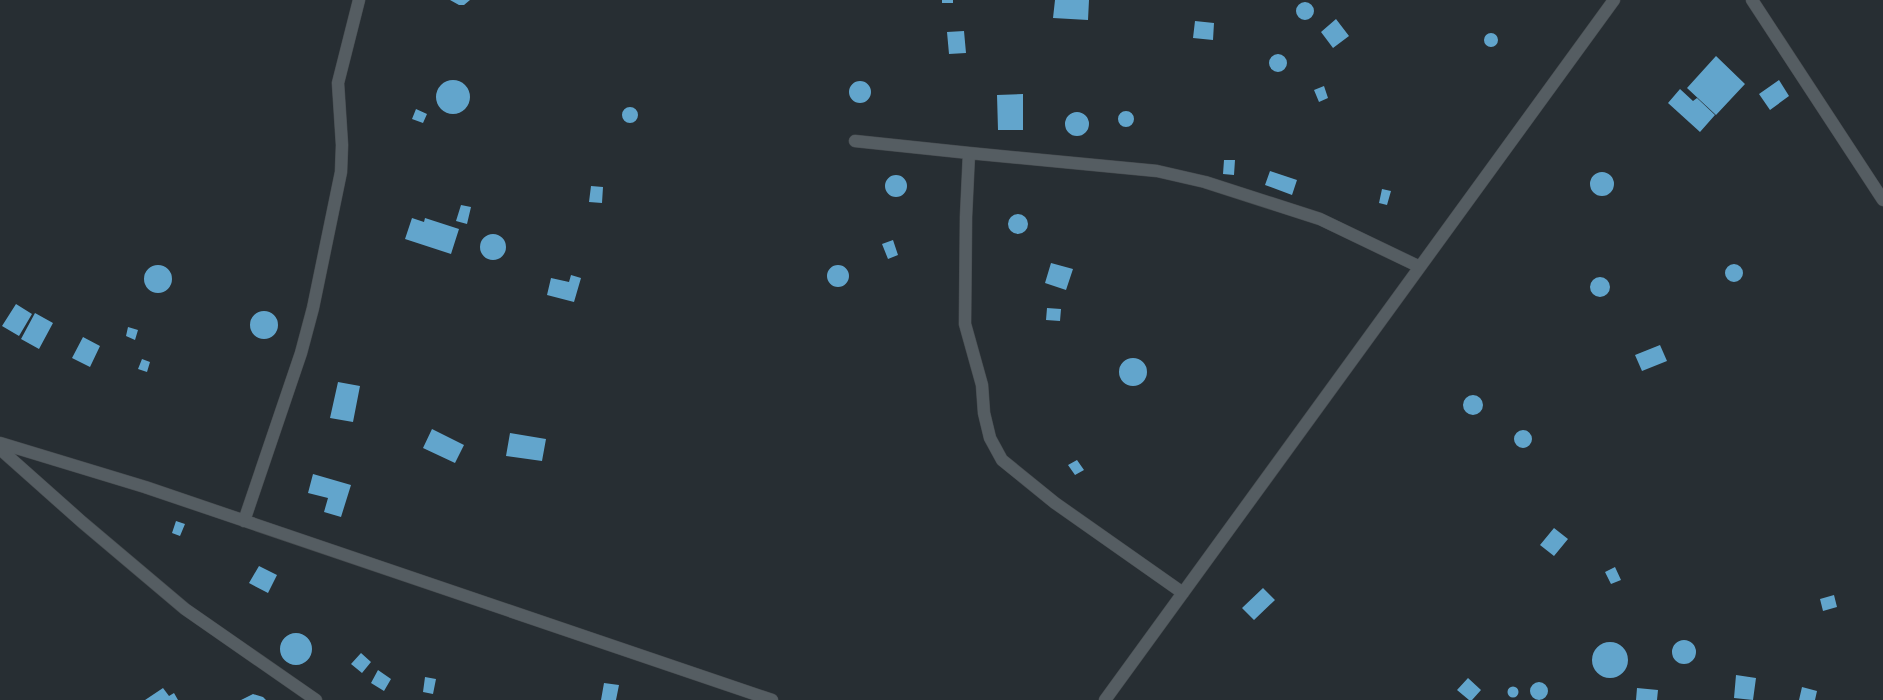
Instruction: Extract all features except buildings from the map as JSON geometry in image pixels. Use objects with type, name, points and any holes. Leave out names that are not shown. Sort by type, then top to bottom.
[{"type":"street","points":[[244,520],[301,353],[313,308],[341,172],[342,145],[338,83],[360,0]]},
{"type":"street","points":[[1105,700],[1614,0]]},
{"type":"street","points":[[1752,0],[1883,200]]},
{"type":"street","points":[[855,141],[1157,171],[1205,182],[1320,219],[1420,267]]},
{"type":"street","points":[[968,153],[965,324],[982,385],[984,413],[990,438],[1002,460],[1055,503],[1183,593]]},
{"type":"street","points":[[0,443],[145,487],[772,700]]},
{"type":"street","points":[[0,449],[82,522],[185,609],[316,700]]}]
